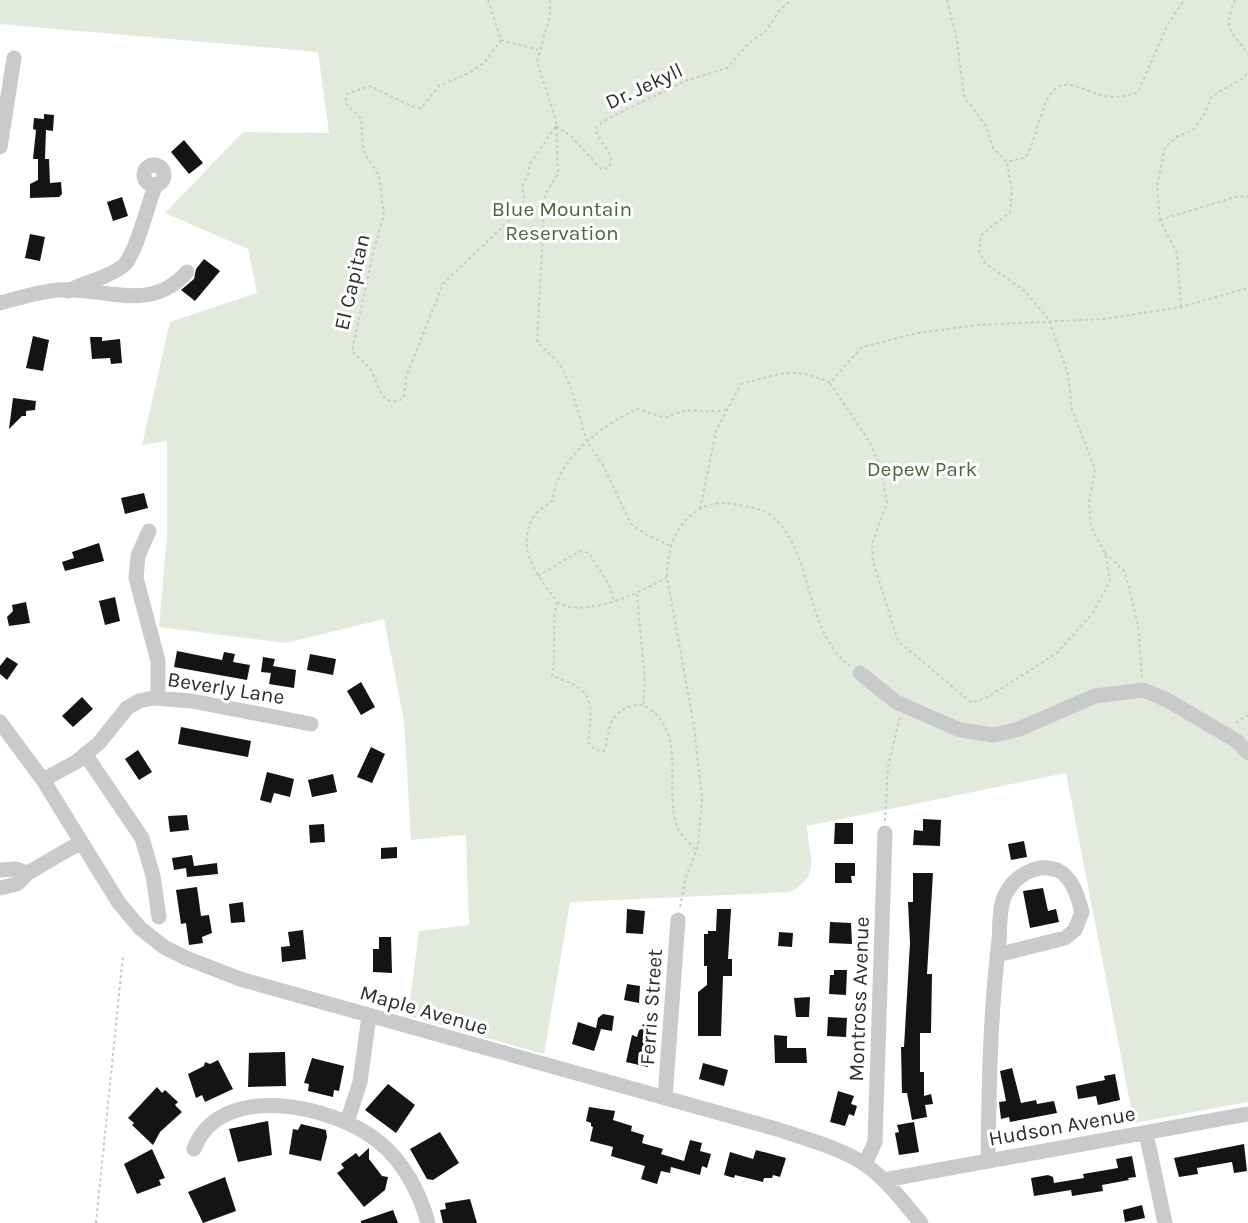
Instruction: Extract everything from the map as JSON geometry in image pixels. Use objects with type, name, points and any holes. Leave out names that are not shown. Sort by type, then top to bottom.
[{"type":"street","points":[[0,147],[14,58]]},
{"type":"street","points":[[68,291],[116,270],[128,261],[156,184]]},
{"type":"street","points":[[0,303],[44,292],[68,291],[147,296],[170,287],[187,272]]},
{"type":"street","points":[[149,531],[138,556],[137,584],[158,661],[158,698]]},
{"type":"street","points":[[860,673],[904,706],[960,730],[994,735],[1018,729],[1095,696],[1143,690],[1167,700],[1237,741],[1248,753]]},
{"type":"street","name":"Beverly Lane","points":[[43,780],[85,754],[99,742],[127,708],[138,701],[158,698],[192,701],[311,724]]},
{"type":"street","name":"Maple Avenue","points":[[0,722],[43,780],[119,903],[140,928],[164,947],[240,979],[780,1130],[838,1151],[865,1164],[884,1180],[921,1223]]},
{"type":"street","points":[[85,754],[142,838],[153,876],[159,916]]},
{"type":"street","name":"Montross Avenue","points":[[865,1164],[872,1154],[875,1142],[885,833]]},
{"type":"street","points":[[0,888],[17,884],[28,873],[81,842]]},
{"type":"street","points":[[988,1160],[990,1050],[997,955],[1004,897],[1019,875],[1041,868],[1058,870],[1071,882],[1082,912],[1075,930],[1065,938],[997,955]]},
{"type":"street","points":[[0,870],[16,869],[28,873]]},
{"type":"street","name":"Ferris Street","points":[[665,1098],[678,920]]},
{"type":"street","points":[[347,1122],[360,1082],[369,1016]]},
{"type":"street","points":[[194,1149],[199,1136],[211,1121],[231,1112],[250,1108],[290,1107],[347,1122],[368,1133],[394,1158],[417,1193],[429,1223]]},
{"type":"street","name":"Hudson Avenue","points":[[884,1180],[1248,1114]]},
{"type":"street","points":[[1146,1133],[1165,1223]]},
{"type":"path","points":[[488,0],[501,40],[539,50]]},
{"type":"path","points":[[550,0],[550,15],[537,62],[556,126],[558,174],[545,194],[537,342],[560,364],[571,388],[587,442],[603,465],[631,524],[647,535],[671,546]]},
{"type":"path","name":"Dr. Jekyll","points":[[556,126],[571,136],[601,169],[608,168],[612,163],[611,153],[596,135],[596,128],[611,117],[685,81],[727,68],[748,44],[766,31],[778,11],[791,0]]},
{"type":"path","points":[[947,0],[957,41],[958,67],[964,96],[986,126],[993,148],[1007,162],[1012,191],[1010,212],[981,235],[979,251],[985,263],[1026,292],[1049,320],[1068,374],[1072,410],[1095,469],[1089,503],[1091,527],[1105,553],[1125,572],[1138,624],[1143,690]]},
{"type":"path","points":[[1007,162],[1026,157],[1049,96],[1056,88],[1062,85],[1079,86],[1105,96],[1130,95],[1138,92],[1168,24],[1184,0]]},
{"type":"path","points":[[1235,0],[1228,19],[1229,27],[1231,34],[1248,54]]},
{"type":"path","name":"El Capitan","points":[[501,40],[484,63],[469,74],[439,86],[421,108],[414,107],[369,86],[347,94],[345,103],[361,118],[363,150],[379,176],[384,214],[373,253],[352,351],[369,368],[379,392],[389,401],[397,402],[404,398],[406,377],[443,284],[521,209],[524,197],[522,186],[528,176],[530,164],[556,126]]},
{"type":"path","points":[[1181,307],[1178,253],[1160,220],[1157,186],[1165,147],[1177,137],[1193,130],[1205,113],[1211,97],[1245,77],[1248,72]]},
{"type":"path","points":[[1160,220],[1238,196],[1248,197]]},
{"type":"path","points":[[830,383],[862,347],[930,331],[1049,320],[1104,319],[1181,307],[1248,288]]},
{"type":"path","points":[[700,509],[716,431],[741,384],[787,372],[810,372],[830,383],[869,441],[881,469],[887,503],[873,544],[873,561],[898,641],[972,702],[988,697],[1057,653],[1093,613],[1110,581],[1105,553]]},
{"type":"path","points":[[667,576],[637,594],[614,601],[567,607],[557,602],[538,576],[527,554],[528,533],[535,515],[553,500],[554,485],[564,468],[605,425],[638,409],[665,418],[682,410],[697,408],[715,413],[728,409]]},
{"type":"path","points":[[678,920],[681,896],[696,850],[702,821],[700,780],[691,708],[667,576],[667,556],[676,533],[700,509],[723,502],[756,508],[768,513],[781,526],[797,556],[825,635],[834,651],[860,673]]},
{"type":"path","points":[[538,576],[580,551],[589,553],[610,587],[614,601]]},
{"type":"path","points":[[637,594],[645,682],[643,705]]},
{"type":"path","points":[[557,602],[552,625],[555,657],[552,676],[575,684],[591,701],[592,722],[588,742],[594,750],[604,751],[615,717],[630,705],[643,705],[666,724],[671,742],[673,807],[678,829],[696,850]]},
{"type":"path","points":[[885,833],[888,767],[895,731],[904,706]]},
{"type":"path","points":[[96,1223],[123,955]]},
{"type":"green space","name":"Depew Park","points":[[0,0],[1248,0],[1248,1102],[1134,1123],[1066,773],[807,826],[811,855],[810,872],[800,886],[789,892],[570,902],[544,1054],[408,1016],[419,931],[469,925],[466,835],[411,840],[404,721],[384,619],[286,643],[159,627],[167,535],[167,441],[142,445],[170,322],[257,293],[248,249],[165,213],[243,132],[329,133],[318,52],[0,24]]},
{"type":"building","points":[[44,114],[54,115],[53,131],[46,130],[45,159],[49,159],[50,183],[61,182],[62,194],[59,197],[30,198],[30,184],[38,180],[38,159],[33,159],[36,130],[33,129],[34,118],[44,119]]},
{"type":"building","points":[[184,140],[203,163],[189,174],[171,152]]},
{"type":"building","points":[[122,197],[128,216],[113,221],[107,202]]},
{"type":"building","points":[[30,234],[45,237],[40,261],[25,258]]},
{"type":"building","points":[[204,259],[220,271],[195,301],[181,290],[194,279],[196,269]]},
{"type":"building","points":[[33,336],[49,340],[43,371],[26,368]]},
{"type":"building","points":[[90,337],[102,337],[102,341],[120,339],[122,363],[111,364],[110,358],[92,359]]},
{"type":"building","points":[[13,398],[36,401],[35,410],[26,411],[26,416],[22,416],[9,429]]},
{"type":"building","points":[[144,493],[148,508],[125,514],[121,498]]},
{"type":"building","points":[[99,543],[104,561],[65,571],[62,562],[74,558],[72,552]]},
{"type":"building","points":[[115,597],[120,621],[105,625],[99,601]]},
{"type":"building","points":[[26,602],[30,623],[9,626],[7,617],[13,611],[12,605]]},
{"type":"building","points":[[177,651],[222,660],[224,652],[235,654],[233,662],[250,665],[247,680],[174,667]]},
{"type":"building","points":[[310,654],[336,659],[333,675],[307,670]]},
{"type":"building","points":[[7,657],[18,664],[7,680],[0,674],[0,666]]},
{"type":"building","points":[[263,657],[275,659],[273,666],[296,670],[294,688],[269,684],[271,673],[261,672]]},
{"type":"building","points":[[361,682],[375,707],[361,715],[347,691]]},
{"type":"building","points":[[82,697],[93,709],[73,727],[62,716]]},
{"type":"building","points":[[181,727],[251,741],[248,757],[178,744]]},
{"type":"building","points":[[371,747],[385,754],[372,783],[357,777]]},
{"type":"building","points":[[138,750],[152,772],[139,780],[125,759]]},
{"type":"building","points":[[267,772],[294,779],[290,797],[274,793],[271,803],[260,800]]},
{"type":"building","points":[[333,774],[337,792],[312,797],[308,780]]},
{"type":"building","points":[[187,815],[189,830],[170,832],[168,816]]},
{"type":"building","points":[[923,819],[941,820],[940,846],[913,845],[914,830],[923,831]]},
{"type":"building","points":[[835,823],[853,823],[853,844],[834,844]]},
{"type":"building","points":[[324,824],[325,842],[310,843],[309,825]]},
{"type":"building","points":[[1024,841],[1027,857],[1011,860],[1008,844]]},
{"type":"building","points":[[397,847],[397,858],[381,859],[381,848]]},
{"type":"building","points":[[192,855],[194,866],[217,863],[218,874],[187,877],[186,868],[174,870],[172,858]]},
{"type":"building","points":[[835,863],[855,863],[855,876],[851,876],[852,883],[835,883]]},
{"type":"building","points":[[913,873],[933,873],[927,974],[932,974],[931,1033],[920,1033],[920,1072],[924,1072],[924,1096],[931,1094],[933,1104],[925,1105],[927,1117],[912,1120],[907,1093],[902,1093],[901,1047],[904,1047],[910,943],[908,902],[913,902]]},
{"type":"building","points":[[197,887],[201,916],[209,915],[212,933],[202,937],[203,943],[189,945],[186,923],[181,924],[176,890]]},
{"type":"building","points":[[1043,888],[1048,911],[1056,909],[1059,922],[1030,928],[1023,891]]},
{"type":"building","points":[[243,902],[245,922],[231,923],[229,904]]},
{"type":"building","points":[[627,909],[645,911],[643,934],[626,933]]},
{"type":"building","points":[[717,909],[731,909],[728,959],[732,959],[732,976],[723,976],[721,1036],[698,1036],[698,992],[707,985],[707,966],[704,966],[704,934],[708,934],[708,931],[716,931]]},
{"type":"building","points":[[830,922],[851,923],[852,944],[829,943]]},
{"type":"building","points":[[303,930],[306,959],[282,962],[281,947],[290,946],[288,932]]},
{"type":"building","points":[[779,932],[793,933],[792,947],[778,946]]},
{"type":"building","points":[[379,937],[391,937],[392,973],[373,972],[373,949],[379,949]]},
{"type":"building","points":[[834,970],[847,970],[846,995],[829,994],[830,975],[834,975]]},
{"type":"building","points":[[627,984],[640,986],[639,1003],[624,1000]]},
{"type":"building","points":[[810,997],[809,1017],[796,1017],[794,998]]},
{"type":"building","points":[[603,1014],[614,1016],[612,1031],[601,1029],[594,1051],[572,1044],[578,1022],[596,1028],[598,1018]]},
{"type":"building","points":[[828,1017],[847,1018],[846,1037],[827,1036]]},
{"type":"building","points":[[639,1030],[649,1030],[648,1038],[654,1040],[648,1067],[626,1062],[632,1035],[637,1037]]},
{"type":"building","points":[[774,1035],[787,1036],[787,1048],[806,1048],[807,1063],[775,1063]]},
{"type":"building","points":[[285,1052],[286,1086],[248,1087],[249,1053]]},
{"type":"building","points":[[312,1058],[344,1066],[339,1091],[334,1090],[333,1097],[308,1091],[309,1084],[304,1083]]},
{"type":"building","points":[[218,1060],[233,1089],[205,1102],[202,1095],[196,1098],[188,1074],[204,1066],[205,1062],[210,1064]]},
{"type":"building","points":[[703,1063],[728,1070],[724,1086],[699,1079]]},
{"type":"building","points":[[1012,1068],[1021,1103],[1036,1100],[1037,1104],[1054,1101],[1057,1113],[1010,1122],[1009,1117],[1001,1119],[999,1102],[1006,1101],[1000,1071]]},
{"type":"building","points":[[1115,1074],[1120,1100],[1098,1105],[1096,1096],[1078,1099],[1076,1086],[1105,1080],[1104,1076]]},
{"type":"building","points":[[388,1084],[415,1105],[396,1133],[365,1110]]},
{"type":"building","points":[[157,1087],[162,1093],[165,1090],[178,1102],[175,1105],[182,1112],[160,1132],[153,1145],[132,1125],[134,1123],[128,1118]]},
{"type":"building","points":[[838,1091],[854,1096],[851,1104],[857,1106],[854,1116],[849,1114],[845,1126],[830,1122]]},
{"type":"building","points":[[589,1107],[615,1111],[613,1120],[632,1126],[631,1131],[644,1135],[642,1143],[663,1149],[661,1154],[684,1161],[690,1140],[702,1143],[700,1151],[711,1154],[707,1168],[702,1166],[700,1175],[671,1167],[670,1173],[661,1171],[657,1184],[641,1179],[645,1166],[611,1156],[613,1147],[590,1141],[593,1127],[586,1121]]},
{"type":"building","points":[[268,1121],[272,1155],[238,1162],[229,1129]]},
{"type":"building","points":[[914,1122],[919,1152],[899,1155],[895,1133],[899,1132],[897,1125]]},
{"type":"building","points":[[301,1124],[326,1130],[327,1137],[321,1161],[289,1154],[293,1129],[298,1130]]},
{"type":"building","points":[[440,1132],[459,1163],[433,1180],[427,1179],[410,1149]]},
{"type":"building","points":[[1244,1144],[1247,1171],[1234,1173],[1232,1162],[1197,1168],[1198,1174],[1179,1177],[1174,1158]]},
{"type":"building","points":[[369,1148],[369,1159],[382,1176],[388,1177],[385,1190],[364,1207],[337,1173],[344,1168],[341,1164],[356,1153],[359,1157]]},
{"type":"building","points":[[152,1149],[165,1178],[159,1180],[161,1185],[137,1194],[124,1164]]},
{"type":"building","points":[[756,1150],[786,1158],[780,1177],[773,1175],[772,1178],[764,1178],[763,1182],[735,1175],[734,1178],[724,1175],[730,1152],[753,1159]]},
{"type":"building","points":[[1132,1156],[1136,1177],[1102,1185],[1103,1191],[1072,1196],[1071,1190],[1034,1196],[1031,1178],[1048,1175],[1053,1177],[1054,1183],[1084,1178],[1083,1174],[1118,1168],[1116,1159]]},
{"type":"building","points":[[225,1177],[236,1211],[203,1223],[188,1192]]},
{"type":"building","points":[[470,1199],[477,1223],[443,1223],[440,1210],[446,1209],[445,1203]]},
{"type":"building","points":[[1142,1205],[1145,1218],[1125,1222],[1123,1210]]},
{"type":"building","points":[[393,1210],[398,1223],[361,1223],[361,1221]]},
{"type":"park label","name":"Blue Mountain Reservation","points":[[562,221]]}]
